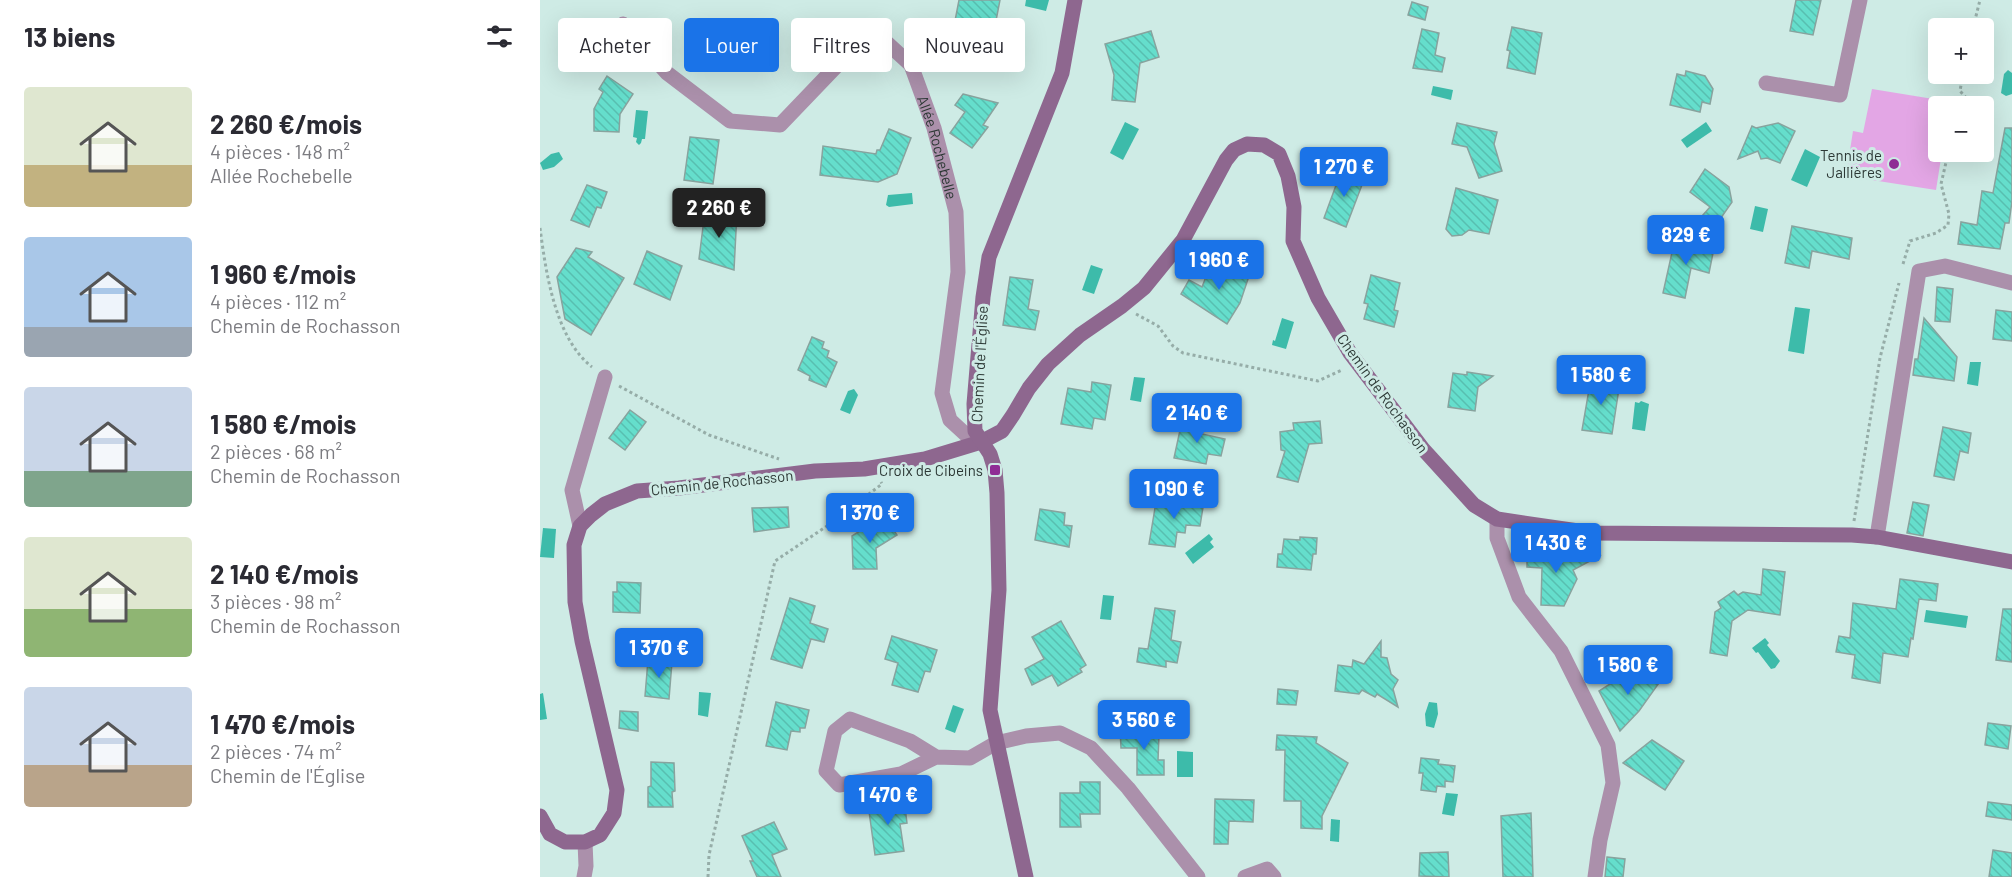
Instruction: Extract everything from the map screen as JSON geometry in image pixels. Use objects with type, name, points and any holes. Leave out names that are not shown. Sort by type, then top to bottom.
[{"type":"street","name":"Chemin de l'Église","points":[[1026,877],[990,710],[999,590],[997,493],[990,454],[978,443],[974,404],[982,297],[989,257],[1062,74],[1075,0]]},
{"type":"street","points":[[1766,83],[1840,95],[1860,0]]},
{"type":"street","name":"Allée Rochebelle","points":[[666,72],[730,121],[780,125],[848,54],[886,42],[911,65],[934,128],[956,212],[958,272],[942,393],[950,420],[978,443]]},
{"type":"street","name":"Chemin de Rochasson","points":[[580,526],[605,504],[637,491],[815,471],[864,469],[925,459],[978,443],[1002,431],[1029,388],[1048,364],[1080,335],[1144,288],[1183,240],[1226,160],[1234,150],[1247,144],[1264,145],[1279,154],[1288,176],[1294,207],[1293,242],[1318,298],[1358,363],[1423,449],[1474,505],[1497,519],[1592,533],[1877,537],[2012,562]]},
{"type":"street","points":[[1877,537],[1919,271],[1945,266],[2012,283]]},
{"type":"street","points":[[540,816],[550,834],[566,842],[585,842],[600,835],[614,813],[617,790],[584,651],[575,602],[574,545],[580,526],[572,490],[605,377]]},
{"type":"street","points":[[1497,519],[1497,538],[1519,597],[1561,651],[1608,745],[1613,783],[1600,840],[1595,877]]},
{"type":"street","points":[[936,757],[910,741],[850,719],[835,731],[826,771],[839,784],[901,774],[936,757],[970,758],[996,743],[1026,736],[1060,733],[1091,748],[1128,788],[1198,877]]},
{"type":"street","points":[[584,877],[585,842]]},
{"type":"street","points":[[1245,877],[1267,869],[1274,877]]},
{"type":"path","points":[[1976,18],[1980,0]]},
{"type":"path","points":[[540,228],[545,266],[564,332],[581,358],[636,397],[709,435],[783,460]]},
{"type":"path","points":[[1122,306],[1158,326],[1173,346],[1183,353],[1318,381],[1358,363]]},
{"type":"path","points":[[708,877],[709,855],[775,561],[827,526],[882,484],[880,466]]},
{"type":"shaded area","points":[[1026,0],[1049,0],[1046,11],[1025,6]]},
{"type":"shaded area","points":[[2008,70],[2012,73],[2012,94],[2006,96],[2001,93],[2004,74]]},
{"type":"shaded area","points":[[1433,86],[1453,90],[1451,100],[1431,95]]},
{"type":"shaded area","points":[[1872,89],[1928,98],[1928,162],[1940,162],[1936,190],[1846,176],[1853,131],[1863,133]]},
{"type":"shaded area","points":[[636,110],[648,111],[645,139],[642,139],[639,145],[636,142],[637,138],[633,137]]},
{"type":"shaded area","points":[[1125,122],[1139,129],[1123,160],[1110,153]]},
{"type":"shaded area","points":[[1706,122],[1712,131],[1687,148],[1681,140]]},
{"type":"shaded area","points":[[1805,149],[1820,157],[1807,187],[1791,180]]},
{"type":"shaded area","points":[[559,152],[563,159],[554,167],[543,170],[540,163],[551,154]]},
{"type":"shaded area","points":[[912,193],[913,204],[889,207],[886,205],[888,195]]},
{"type":"shaded area","points":[[1755,206],[1768,209],[1763,232],[1750,229]]},
{"type":"shaded area","points":[[1091,265],[1103,269],[1094,294],[1082,290]]},
{"type":"shaded area","points":[[1795,307],[1810,309],[1804,354],[1788,351]]},
{"type":"shaded area","points":[[1282,318],[1294,322],[1286,349],[1272,345]]},
{"type":"shaded area","points":[[1970,362],[1981,362],[1978,386],[1967,384]]},
{"type":"shaded area","points":[[1134,377],[1145,378],[1141,402],[1130,400]]},
{"type":"shaded area","points":[[854,389],[858,395],[850,414],[840,410],[848,391]]},
{"type":"shaded area","points":[[1641,401],[1649,404],[1645,431],[1632,429],[1635,402]]},
{"type":"shaded area","points":[[543,528],[556,529],[554,558],[540,557]]},
{"type":"shaded area","points":[[1209,534],[1213,539],[1210,542],[1214,547],[1193,564],[1185,553]]},
{"type":"shaded area","points":[[1103,595],[1114,596],[1111,620],[1100,619]]},
{"type":"shaded area","points":[[1926,610],[1968,616],[1966,628],[1924,622]]},
{"type":"shaded area","points":[[1765,638],[1769,643],[1767,645],[1780,661],[1775,668],[1771,669],[1752,648]]},
{"type":"shaded area","points":[[699,692],[711,693],[708,717],[698,715]]},
{"type":"shaded area","points":[[543,693],[547,719],[540,720],[540,694]]},
{"type":"shaded area","points":[[1429,702],[1437,703],[1438,714],[1434,728],[1426,726],[1425,714]]},
{"type":"shaded area","points":[[953,705],[964,709],[955,733],[945,729]]},
{"type":"shaded area","points":[[1177,751],[1193,752],[1193,777],[1177,777]]},
{"type":"shaded area","points":[[1446,793],[1458,794],[1454,816],[1442,814]]},
{"type":"shaded area","points":[[1331,819],[1340,820],[1339,842],[1330,841]]},
{"type":"building","points":[[959,0],[1000,0],[997,18],[956,18]]},
{"type":"building","points":[[1796,0],[1821,0],[1813,35],[1790,31]]},
{"type":"building","points":[[1412,2],[1428,7],[1425,20],[1408,15]]},
{"type":"building","points":[[1512,27],[1542,33],[1535,74],[1507,68],[1510,51],[1507,50]]},
{"type":"building","points":[[1422,29],[1439,33],[1435,55],[1445,58],[1442,72],[1413,68]]},
{"type":"building","points":[[1151,31],[1159,57],[1140,63],[1135,102],[1112,100],[1114,75],[1105,44]]},
{"type":"building","points":[[1686,71],[1705,76],[1713,89],[1710,104],[1702,102],[1700,112],[1670,105],[1677,74],[1685,76]]},
{"type":"building","points":[[607,76],[633,94],[620,114],[619,132],[594,131],[594,109],[603,92],[599,89]]},
{"type":"building","points":[[963,94],[998,103],[983,125],[988,127],[972,148],[950,133],[965,112],[955,105]]},
{"type":"building","points":[[1457,123],[1497,132],[1494,144],[1502,171],[1479,178],[1467,147],[1452,144]]},
{"type":"building","points":[[1778,123],[1795,131],[1780,163],[1767,158],[1761,159],[1758,151],[1738,159],[1752,126],[1756,128]]},
{"type":"building","points":[[2005,128],[2012,128],[2012,201],[2009,223],[2005,223],[2000,249],[1958,244],[1961,222],[1977,225],[1982,191],[1993,193]]},
{"type":"building","points":[[889,129],[911,138],[897,174],[878,182],[820,175],[823,146],[876,154]]},
{"type":"building","points":[[690,137],[719,140],[713,184],[684,180]]},
{"type":"building","points":[[1342,169],[1365,177],[1346,227],[1324,218]]},
{"type":"building","points":[[1705,169],[1729,187],[1732,202],[1716,225],[1703,215],[1710,207],[1690,192]]},
{"type":"building","points":[[587,185],[607,192],[601,208],[597,207],[589,227],[571,220]]},
{"type":"building","points":[[1456,188],[1498,200],[1489,234],[1469,230],[1462,235],[1452,236],[1446,229]]},
{"type":"building","points":[[705,211],[737,212],[734,270],[699,259]]},
{"type":"building","points":[[1792,226],[1852,238],[1849,259],[1812,251],[1809,268],[1785,263]]},
{"type":"building","points":[[1675,239],[1714,248],[1709,273],[1691,268],[1685,298],[1663,293]]},
{"type":"building","points":[[576,248],[592,252],[588,257],[624,278],[591,335],[565,319],[557,277]]},
{"type":"building","points":[[647,251],[682,266],[670,300],[634,284]]},
{"type":"building","points":[[1213,259],[1239,269],[1239,272],[1249,276],[1240,303],[1227,324],[1181,294],[1189,280],[1202,287]]},
{"type":"building","points":[[1371,275],[1400,283],[1394,310],[1398,311],[1394,327],[1364,319],[1368,304],[1364,303]]},
{"type":"building","points":[[1010,277],[1033,280],[1028,309],[1039,311],[1035,330],[1003,325]]},
{"type":"building","points":[[1937,287],[1953,289],[1950,322],[1935,321]]},
{"type":"building","points":[[1996,310],[2012,312],[2012,341],[1993,339]]},
{"type":"building","points":[[1924,318],[1957,357],[1954,381],[1913,375],[1915,359],[1918,359]]},
{"type":"building","points":[[812,337],[824,342],[822,348],[829,351],[827,357],[837,362],[826,387],[809,380],[810,376],[798,370]]},
{"type":"building","points":[[1467,372],[1493,376],[1478,387],[1475,411],[1448,407],[1453,373],[1467,375]]},
{"type":"building","points":[[1591,378],[1620,382],[1612,434],[1582,430]]},
{"type":"building","points":[[1092,382],[1111,385],[1105,420],[1094,418],[1092,429],[1061,424],[1068,388],[1091,392]]},
{"type":"building","points":[[630,410],[646,422],[625,450],[609,438]]},
{"type":"building","points":[[1182,421],[1203,426],[1202,434],[1225,439],[1221,456],[1208,454],[1206,464],[1174,458]]},
{"type":"building","points":[[1320,421],[1322,443],[1309,444],[1298,482],[1277,477],[1285,451],[1281,450],[1280,432],[1294,430],[1293,423]]},
{"type":"building","points":[[1943,427],[1971,433],[1968,453],[1960,451],[1954,480],[1934,476]]},
{"type":"building","points":[[1170,497],[1173,501],[1178,498],[1204,501],[1200,526],[1186,525],[1185,533],[1177,532],[1175,547],[1149,544],[1155,508]]},
{"type":"building","points":[[1913,502],[1929,505],[1923,536],[1907,533]]},
{"type":"building","points":[[788,507],[789,527],[754,532],[752,508]]},
{"type":"building","points":[[1040,509],[1065,513],[1064,525],[1072,526],[1069,547],[1035,540]]},
{"type":"building","points":[[884,516],[897,535],[876,548],[877,569],[853,569],[852,536]]},
{"type":"building","points":[[1300,537],[1317,538],[1316,554],[1313,554],[1311,570],[1277,567],[1278,554],[1282,554],[1284,539],[1300,540]]},
{"type":"building","points":[[1527,548],[1543,548],[1543,555],[1601,555],[1573,570],[1577,579],[1564,606],[1541,605],[1542,568],[1527,567]]},
{"type":"building","points":[[1763,569],[1785,572],[1780,615],[1748,610],[1732,621],[1727,656],[1710,653],[1715,612],[1721,608],[1718,602],[1734,591],[1738,595],[1743,592],[1761,595]]},
{"type":"building","points":[[1900,579],[1938,584],[1936,601],[1919,599],[1908,657],[1883,653],[1880,683],[1852,678],[1855,655],[1836,652],[1839,636],[1850,638],[1853,603],[1896,609]]},
{"type":"building","points":[[617,582],[641,583],[640,613],[613,612],[613,592],[617,592]]},
{"type":"building","points":[[790,598],[815,606],[810,623],[828,629],[824,642],[811,639],[802,668],[771,659]]},
{"type":"building","points":[[1155,608],[1175,611],[1171,640],[1181,642],[1177,663],[1166,661],[1166,667],[1137,662],[1139,648],[1148,649]]},
{"type":"building","points":[[2003,609],[2012,609],[2012,662],[1996,660]]},
{"type":"building","points":[[1061,621],[1086,665],[1080,669],[1082,672],[1058,686],[1052,675],[1032,685],[1025,669],[1044,659],[1032,637]]},
{"type":"building","points":[[892,636],[937,650],[930,672],[925,671],[918,692],[892,685],[898,663],[885,659]]},
{"type":"building","points":[[1381,641],[1381,657],[1387,658],[1391,674],[1398,680],[1393,689],[1398,707],[1377,694],[1375,697],[1362,690],[1359,694],[1335,691],[1338,665],[1352,667],[1353,660],[1364,664]]},
{"type":"building","points":[[648,660],[672,662],[669,699],[645,696]]},
{"type":"building","points":[[1638,666],[1659,683],[1639,711],[1620,731],[1599,691],[1621,677],[1627,681]]},
{"type":"building","points":[[1278,689],[1298,691],[1296,705],[1277,704]]},
{"type":"building","points":[[776,702],[809,710],[805,728],[800,728],[800,732],[791,731],[787,750],[766,746]]},
{"type":"building","points":[[620,711],[638,712],[638,731],[619,728]]},
{"type":"building","points":[[1988,723],[2011,726],[2008,749],[1985,745]]},
{"type":"building","points":[[1120,728],[1144,728],[1144,734],[1159,735],[1158,760],[1164,760],[1164,775],[1137,775],[1137,748],[1121,748]]},
{"type":"building","points":[[1277,735],[1317,737],[1316,743],[1348,763],[1322,816],[1322,829],[1301,828],[1301,801],[1284,801],[1285,750],[1276,750]]},
{"type":"building","points":[[1652,740],[1684,761],[1665,790],[1623,763]]},
{"type":"building","points":[[1421,758],[1439,760],[1438,764],[1455,766],[1453,782],[1445,781],[1445,787],[1437,786],[1436,792],[1421,790],[1423,773],[1419,773]]},
{"type":"building","points":[[651,762],[674,763],[673,807],[648,807]]},
{"type":"building","points":[[1080,782],[1100,782],[1100,814],[1080,814],[1081,827],[1060,827],[1060,793],[1080,793]]},
{"type":"building","points":[[904,799],[907,823],[900,824],[904,851],[875,855],[868,804]]},
{"type":"building","points":[[1215,799],[1254,800],[1253,822],[1229,821],[1228,844],[1214,844]]},
{"type":"building","points":[[1988,802],[2012,805],[2012,820],[1986,816]]},
{"type":"building","points":[[1531,813],[1533,877],[1503,877],[1501,816]]},
{"type":"building","points":[[774,822],[787,849],[772,855],[781,877],[757,877],[742,836]]},
{"type":"building","points":[[1993,850],[2012,853],[2012,877],[1989,877]]},
{"type":"building","points":[[1448,852],[1449,877],[1419,876],[1420,853]]},
{"type":"building","points":[[1607,857],[1625,859],[1623,877],[1605,877]]},
{"type":"place","name":"Tennis de Jallières","points":[[1894,164]]},
{"type":"place","name":"Croix de Cibeins","points":[[995,470]]}]
